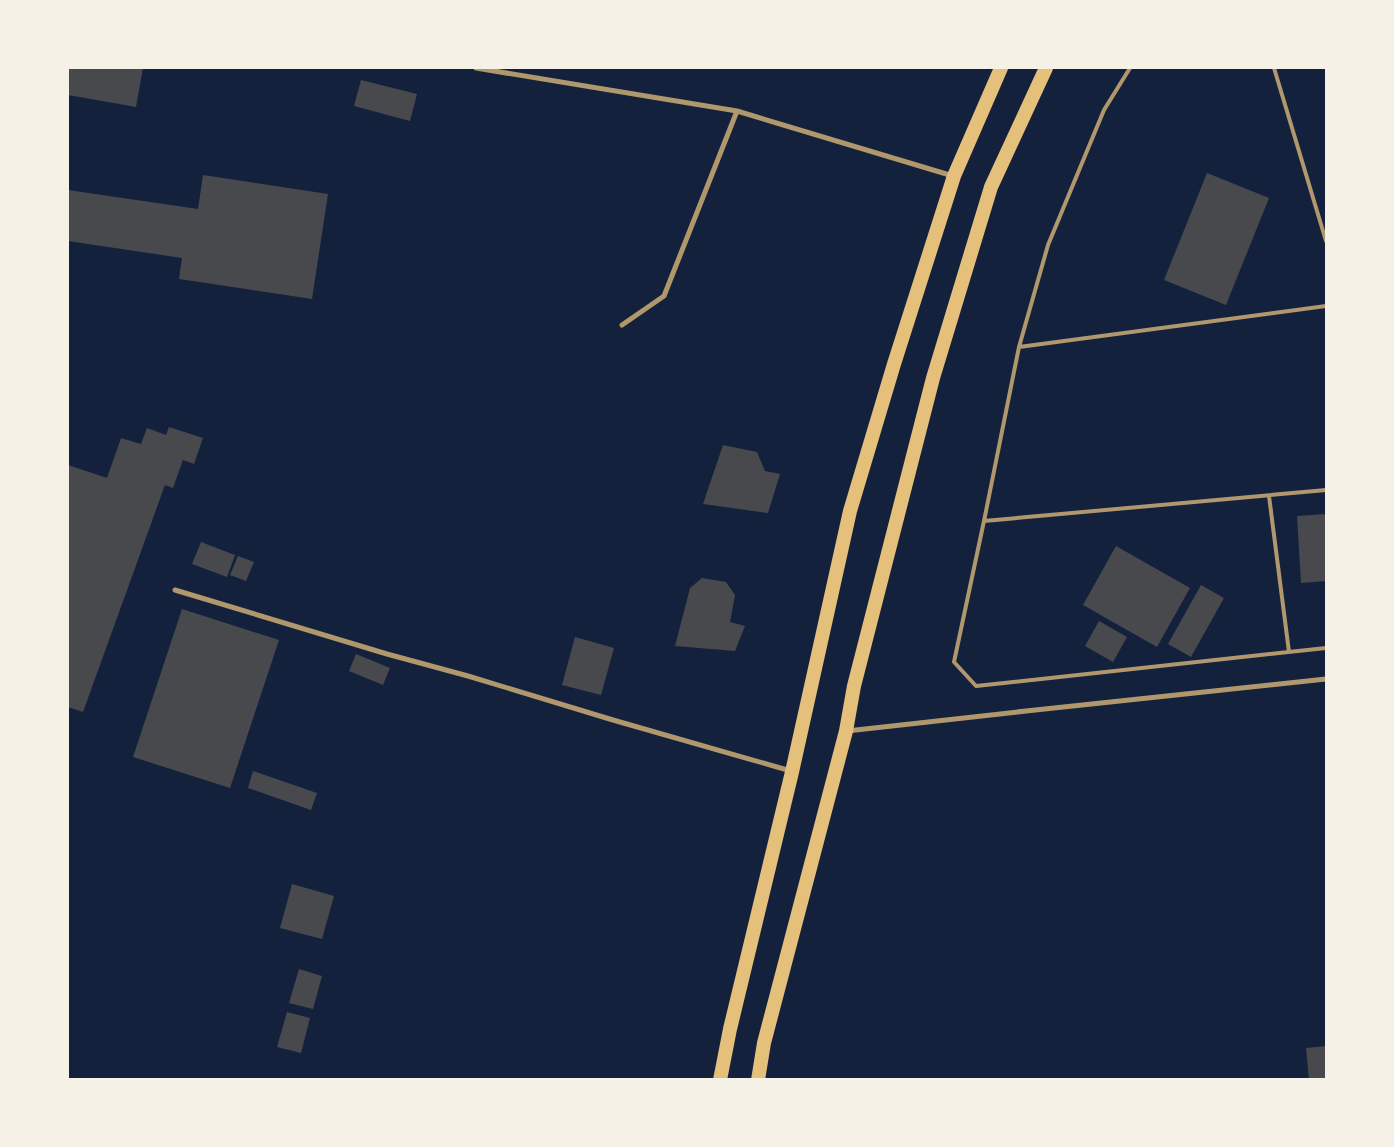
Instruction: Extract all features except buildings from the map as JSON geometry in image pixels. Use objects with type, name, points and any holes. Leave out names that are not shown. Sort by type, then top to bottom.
[{"type":"highway","points":[[720,1080],[730,1029],[792,772],[850,511],[894,364],[954,176],[1001,68]]},
{"type":"highway","points":[[758,1080],[764,1043],[846,731],[854,686],[938,359],[991,187],[1046,68]]},
{"type":"street","points":[[476,68],[737,111],[954,176]]},
{"type":"street","points":[[622,325],[664,296],[737,111]]},
{"type":"street","points":[[175,590],[792,772]]},
{"type":"street","points":[[846,731],[1326,679]]},
{"type":"lane","points":[[1130,68],[1104,110],[1048,245],[1019,347],[954,662],[976,686],[1326,648]]},
{"type":"lane","points":[[1274,68],[1326,241]]},
{"type":"lane","points":[[1019,347],[1326,306]]},
{"type":"lane","points":[[984,520],[1326,490]]},
{"type":"lane","points":[[1269,496],[1289,652]]}]
